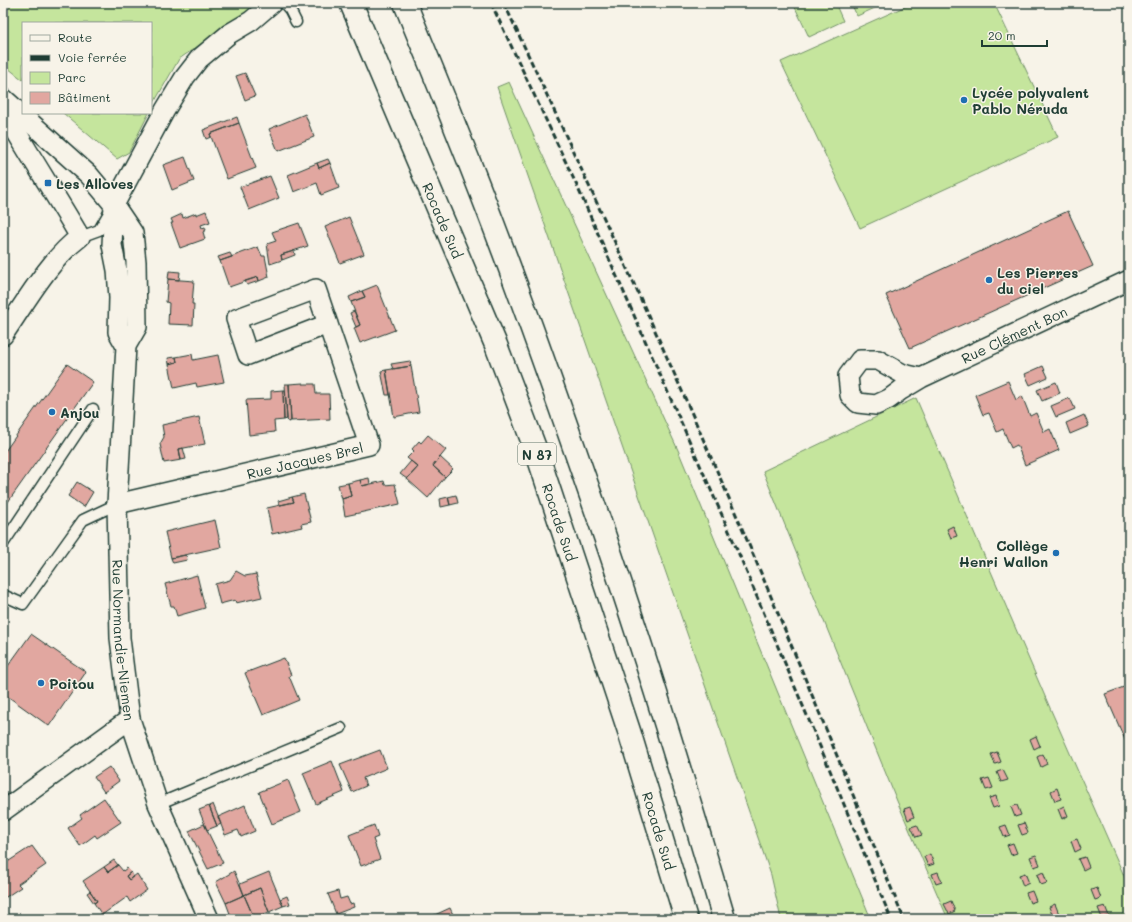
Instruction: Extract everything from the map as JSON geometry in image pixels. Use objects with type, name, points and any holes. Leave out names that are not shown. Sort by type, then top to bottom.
[{"type":"highway","name":"Rocade Sud","points":[[351,3],[496,345],[538,456],[629,731],[686,919]]},
{"type":"highway","name":"N 87","points":[[404,3],[457,131],[595,508],[638,636],[724,919]]},
{"type":"street","points":[[114,205],[165,110],[185,77],[199,59],[229,34],[251,21],[272,3]]},
{"type":"street","name":"Rue Normandie-Niemen","points":[[3,98],[89,175],[114,205],[133,233],[136,262],[137,327],[126,346],[117,504],[120,638],[130,718],[158,804],[209,919]]},
{"type":"street","points":[[3,109],[80,237],[70,244],[51,266],[4,333]]},
{"type":"street","name":"Rue Clément Bon","points":[[921,378],[1129,280]]},
{"type":"street","name":"Rue Jacques Brel","points":[[117,504],[369,445],[328,324],[316,289],[236,319],[248,355],[328,324]]},
{"type":"street","points":[[3,811],[130,718]]},
{"type":"lane","points":[[284,3],[290,10],[296,22]]},
{"type":"lane","points":[[80,237],[99,230],[114,205]]},
{"type":"lane","points":[[3,544],[93,409]]},
{"type":"lane","points":[[3,595],[23,604],[83,520],[117,504]]},
{"type":"lane","points":[[158,804],[341,728]]},
{"type":"green space","points":[[3,3],[261,3],[179,59],[152,106],[152,22],[22,22],[22,79],[3,64]]},
{"type":"green space","points":[[793,3],[835,3],[843,21],[809,37]]},
{"type":"green space","points":[[851,3],[886,3],[857,16]]},
{"type":"green space","name":"Lycée polyvalent Pablo Néruda","points":[[913,3],[994,3],[1058,137],[860,228],[781,62]]},
{"type":"green space","points":[[509,82],[678,450],[871,919],[781,919],[771,875],[497,87]]},
{"type":"green space","points":[[64,114],[148,114],[129,152],[117,159]]},
{"type":"green space","points":[[916,398],[1129,887],[1129,916],[1122,919],[948,919],[897,801],[763,471]]},
{"type":"building","points":[[245,73],[255,96],[245,100],[236,76]]},
{"type":"building","points":[[305,114],[314,137],[278,151],[269,129]]},
{"type":"building","points":[[237,117],[239,123],[210,134],[211,137],[206,139],[203,130]]},
{"type":"building","points":[[239,123],[256,168],[227,179],[210,134]]},
{"type":"building","points":[[185,157],[194,181],[172,190],[163,165]]},
{"type":"building","points":[[328,159],[330,163],[319,168],[317,163]]},
{"type":"building","points":[[317,163],[319,168],[330,163],[339,188],[321,195],[317,183],[294,192],[288,175]]},
{"type":"building","points":[[270,176],[279,198],[249,210],[240,187]]},
{"type":"building","points":[[206,211],[210,222],[201,225],[202,228],[205,227],[206,230],[203,232],[205,239],[180,248],[171,219],[182,214],[183,218]]},
{"type":"building","name":"Les Pierres du ciel","points":[[1068,211],[1093,266],[910,348],[886,295]]},
{"type":"building","points":[[349,217],[364,254],[340,263],[325,227]]},
{"type":"building","points":[[299,223],[308,246],[281,255],[282,260],[270,264],[267,244],[276,241],[272,232]]},
{"type":"building","points":[[258,247],[262,256],[265,256],[269,277],[259,281],[258,277],[229,287],[220,261]]},
{"type":"building","points":[[294,251],[295,255],[282,260],[281,255]]},
{"type":"building","points":[[230,253],[232,257],[220,261],[218,257]]},
{"type":"building","points":[[169,271],[180,272],[179,280],[168,279]]},
{"type":"building","points":[[258,277],[259,281],[247,285],[245,281]]},
{"type":"building","points":[[168,279],[194,281],[192,304],[194,304],[193,325],[168,324],[169,303],[166,302]]},
{"type":"building","points":[[377,285],[395,330],[360,343],[354,328],[360,325],[351,302],[365,297],[362,291]]},
{"type":"building","points":[[362,291],[365,297],[351,302],[349,297]]},
{"type":"building","points":[[354,311],[360,325],[356,327],[350,313]]},
{"type":"building","points":[[192,354],[193,360],[218,355],[224,382],[197,387],[196,383],[174,388],[169,364],[177,362],[176,357]]},
{"type":"building","points":[[176,357],[177,362],[169,364],[168,358]]},
{"type":"building","points":[[410,361],[411,366],[393,369],[391,364]]},
{"type":"building","name":"Anjou","points":[[67,364],[93,382],[3,509],[3,454]]},
{"type":"building","points":[[411,366],[419,412],[394,417],[386,370]]},
{"type":"building","points":[[1043,366],[1048,377],[1030,385],[1025,374]]},
{"type":"building","points":[[386,370],[390,395],[386,395],[381,371]]},
{"type":"building","points":[[1008,381],[1016,400],[1022,396],[1030,416],[1036,413],[1044,432],[1050,429],[1059,450],[1025,465],[1017,445],[1011,448],[1003,429],[997,432],[989,413],[983,415],[975,395]]},
{"type":"building","points":[[1056,382],[1060,393],[1042,401],[1037,390]]},
{"type":"building","points":[[285,384],[289,384],[291,421],[288,422],[287,419]]},
{"type":"building","points":[[289,384],[315,384],[316,394],[329,394],[330,419],[291,421]]},
{"type":"building","points":[[283,390],[285,390],[287,419],[284,420]]},
{"type":"building","points":[[283,390],[284,420],[274,421],[275,432],[249,435],[246,400],[271,399],[271,391]]},
{"type":"building","points":[[1070,398],[1075,409],[1056,417],[1051,406]]},
{"type":"building","points":[[1084,415],[1089,426],[1070,434],[1066,423]]},
{"type":"building","points":[[199,417],[205,444],[179,449],[181,460],[164,463],[160,444],[164,437],[162,425]]},
{"type":"building","points":[[428,435],[446,450],[433,466],[445,477],[428,498],[407,479],[418,467],[407,458],[414,451],[412,449],[419,441],[421,443]]},
{"type":"building","points":[[183,448],[186,459],[181,460],[179,449]]},
{"type":"building","points":[[440,457],[453,469],[445,477],[433,466]]},
{"type":"building","points":[[411,461],[418,467],[407,479],[400,474]]},
{"type":"building","points":[[369,478],[370,484],[362,486],[360,480]]},
{"type":"building","points":[[360,480],[362,486],[384,481],[385,485],[395,484],[400,504],[345,516],[342,499],[351,496],[348,483]]},
{"type":"building","points":[[77,482],[93,492],[84,507],[68,496]]},
{"type":"building","points":[[348,483],[351,496],[342,499],[338,485]]},
{"type":"building","points":[[304,494],[311,522],[301,524],[302,527],[272,534],[267,508],[294,502],[292,497]]},
{"type":"building","points":[[456,495],[458,503],[450,505],[448,497]]},
{"type":"building","points":[[292,497],[294,502],[280,505],[278,501]]},
{"type":"building","points":[[448,497],[450,505],[441,507],[440,499]]},
{"type":"building","points":[[215,520],[221,547],[171,558],[165,532]]},
{"type":"building","points":[[953,526],[957,536],[951,538],[947,529]]},
{"type":"building","points":[[186,555],[187,560],[173,563],[171,558]]},
{"type":"building","points":[[236,571],[245,576],[256,574],[262,597],[236,603],[235,600],[220,604],[215,584],[230,580]]},
{"type":"building","points":[[197,575],[205,608],[177,616],[174,606],[171,606],[165,584]]},
{"type":"building","name":"Poitou","points":[[31,634],[86,672],[49,726],[3,693],[3,673]]},
{"type":"building","points":[[284,658],[291,675],[289,676],[299,700],[263,715],[245,673]]},
{"type":"building","points":[[1129,685],[1129,749],[1105,694]]},
{"type":"building","points":[[1036,736],[1040,746],[1034,749],[1030,739]]},
{"type":"building","points":[[380,750],[387,768],[363,778],[366,786],[352,792],[340,765]]},
{"type":"building","points":[[997,752],[1001,762],[995,764],[991,754]]},
{"type":"building","points":[[1043,754],[1047,764],[1041,767],[1037,757]]},
{"type":"building","points":[[332,761],[344,792],[316,804],[303,773]]},
{"type":"building","points":[[109,767],[119,781],[104,792],[94,777]]},
{"type":"building","points":[[1003,770],[1008,780],[1001,782],[997,772]]},
{"type":"building","points":[[989,778],[993,788],[986,790],[982,780]]},
{"type":"building","points":[[288,780],[301,812],[272,824],[259,792]]},
{"type":"building","points":[[1057,788],[1061,799],[1055,801],[1051,791]]},
{"type":"building","points":[[996,796],[999,806],[993,808],[989,798]]},
{"type":"building","points":[[104,798],[121,822],[97,838],[95,835],[80,846],[68,828],[82,818],[80,815]]},
{"type":"building","points":[[213,804],[221,824],[217,826],[209,806]]},
{"type":"building","points":[[245,805],[255,831],[241,837],[238,830],[225,835],[218,817]]},
{"type":"building","points":[[1017,805],[1021,815],[1015,817],[1011,807]]},
{"type":"building","points":[[209,806],[217,826],[207,830],[199,810]]},
{"type":"building","points":[[1064,806],[1068,816],[1062,819],[1058,809]]},
{"type":"building","points":[[910,807],[914,817],[908,820],[904,809]]},
{"type":"building","points":[[1024,823],[1028,833],[1022,835],[1018,825]]},
{"type":"building","points":[[204,824],[223,863],[208,869],[189,831]]},
{"type":"building","points":[[374,825],[378,837],[373,839],[380,859],[361,866],[349,835]]},
{"type":"building","points":[[917,825],[922,835],[916,837],[911,827]]},
{"type":"building","points":[[1006,825],[1010,835],[1004,837],[1000,827]]},
{"type":"building","points":[[1077,839],[1081,849],[1075,852],[1071,841]]},
{"type":"building","points":[[1013,843],[1017,853],[1011,855],[1007,845]]},
{"type":"building","points":[[32,846],[46,865],[18,884],[21,887],[3,899],[3,859],[9,861]]},
{"type":"building","points":[[930,854],[934,864],[928,866],[924,857]]},
{"type":"building","points":[[1036,855],[1040,865],[1034,867],[1030,857]]},
{"type":"building","points":[[1085,857],[1089,867],[1083,870],[1078,859]]},
{"type":"building","points":[[114,860],[118,865],[108,872],[104,867]]},
{"type":"building","points":[[118,865],[123,871],[127,868],[131,872],[126,876],[129,880],[137,874],[147,890],[130,902],[127,897],[102,915],[94,903],[97,901],[83,881],[104,867],[108,872]]},
{"type":"building","points":[[234,871],[244,895],[226,903],[216,882]]},
{"type":"building","points":[[131,872],[133,876],[129,880],[126,876]]},
{"type":"building","points":[[269,872],[283,906],[269,912],[260,888],[244,895],[240,884]]},
{"type":"building","points":[[938,872],[942,882],[936,884],[932,874]]},
{"type":"building","points":[[1043,872],[1047,883],[1041,885],[1037,875]]},
{"type":"building","points":[[1025,873],[1029,883],[1023,886],[1019,875]]},
{"type":"building","points":[[260,888],[269,912],[254,918],[244,895]]},
{"type":"building","points":[[1097,888],[1101,898],[1095,900],[1091,890]]},
{"type":"building","points":[[90,891],[97,901],[94,903],[87,893]]},
{"type":"building","points":[[338,891],[340,899],[347,897],[350,904],[353,903],[354,907],[336,914],[328,894]]},
{"type":"building","points":[[1032,891],[1036,901],[1030,903],[1026,893]]},
{"type":"building","points":[[244,895],[254,918],[232,919],[226,903]]},
{"type":"building","points":[[287,896],[290,904],[283,906],[280,899]]},
{"type":"building","points":[[951,901],[955,911],[949,914],[944,904]]},
{"type":"building","points":[[1055,904],[1059,914],[1053,917],[1049,907]]},
{"type":"building","points":[[1105,906],[1109,916],[1102,918],[1098,908]]},
{"type":"building","points":[[450,908],[455,919],[426,919]]},
{"type":"building","points":[[57,914],[61,919],[50,919]]},
{"type":"railway","points":[[491,3],[577,186],[733,540],[891,919]]},
{"type":"railway","points":[[504,3],[583,172],[710,455],[904,919]]},
{"type":"place","name":"Lycée polyvalent Pablo Néruda","points":[[964,100]]},
{"type":"place","name":"Les Alloves","points":[[48,183]]},
{"type":"place","name":"Les Pierres du ciel","points":[[989,280]]},
{"type":"place","name":"Anjou","points":[[52,412]]},
{"type":"place","name":"Collège Henri Wallon","points":[[1056,553]]},
{"type":"place","name":"Poitou","points":[[41,683]]}]
